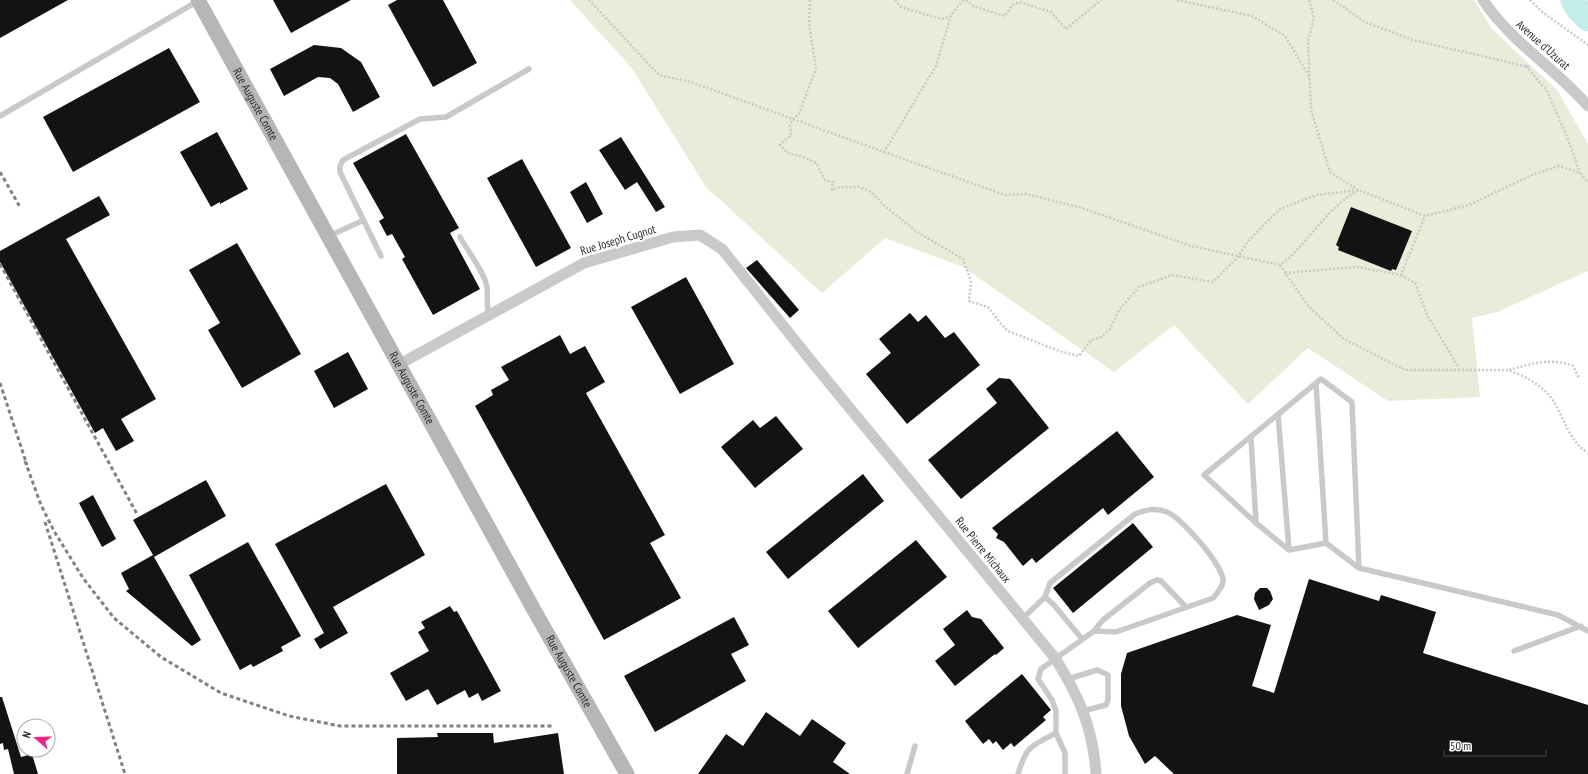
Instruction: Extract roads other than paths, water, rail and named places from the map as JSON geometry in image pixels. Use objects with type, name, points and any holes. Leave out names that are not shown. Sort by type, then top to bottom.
[{"type":"street","name":"Rue Auguste Comte","points":[[198,0],[398,366],[627,774]]},
{"type":"street","name":"Avenue d'Uzurat","points":[[1483,0],[1511,35],[1549,66],[1588,106]]},
{"type":"street","name":"Rue Joseph Cugnot","points":[[398,366],[584,262],[673,237],[700,235],[722,249],[812,362]]},
{"type":"street","name":"Rue Pierre Michaux","points":[[812,362],[1054,658],[1068,679],[1083,712],[1090,734],[1096,774]]},
{"type":"lane","points":[[0,116],[198,0]]},
{"type":"lane","points":[[382,256],[340,172],[340,166],[343,160],[420,119],[446,117],[529,69]]},
{"type":"lane","points":[[327,237],[364,220]]},
{"type":"lane","points":[[460,237],[484,279],[486,287],[486,305],[489,315]]},
{"type":"lane","points":[[1289,550],[1256,523],[1204,475],[1251,438],[1321,379],[1352,402],[1358,568]]},
{"type":"lane","points":[[1316,383],[1326,543],[1358,568],[1558,615],[1588,631]]},
{"type":"lane","points":[[1278,414],[1289,550]]},
{"type":"lane","points":[[1251,438],[1256,523]]},
{"type":"lane","points":[[1022,619],[1044,597],[1050,583],[1135,514],[1147,509],[1159,509],[1176,516],[1214,561],[1222,574],[1223,582],[1220,589],[1213,598],[1116,632],[1094,631]]},
{"type":"lane","points":[[1289,550],[1326,543]]},
{"type":"lane","points":[[1065,774],[1065,753],[1056,733],[1056,711],[1052,700],[1038,679],[1041,669],[1054,658],[1094,631],[1103,620],[1150,583],[1156,580],[1161,581],[1186,607]]},
{"type":"lane","points":[[1044,597],[1054,605],[1082,639]]},
{"type":"lane","points":[[1514,651],[1581,626]]},
{"type":"lane","points":[[1068,679],[1097,670],[1108,675],[1108,700],[1106,705],[1083,712]]},
{"type":"lane","points":[[1018,774],[1024,754],[1030,747],[1056,733]]},
{"type":"lane","points":[[907,774],[915,746]]},
{"type":"waterway","points":[[1573,0],[1578,9],[1588,19]]},
{"type":"railway","points":[[0,172],[20,207]]},
{"type":"railway","points":[[0,264],[137,514]]},
{"type":"railway","points":[[0,383],[27,465]]},
{"type":"railway","points":[[25,461],[41,505],[54,531],[83,578],[114,618],[161,657],[221,693],[289,716],[340,726],[553,726]]},
{"type":"railway","points":[[45,522],[125,774]]}]
